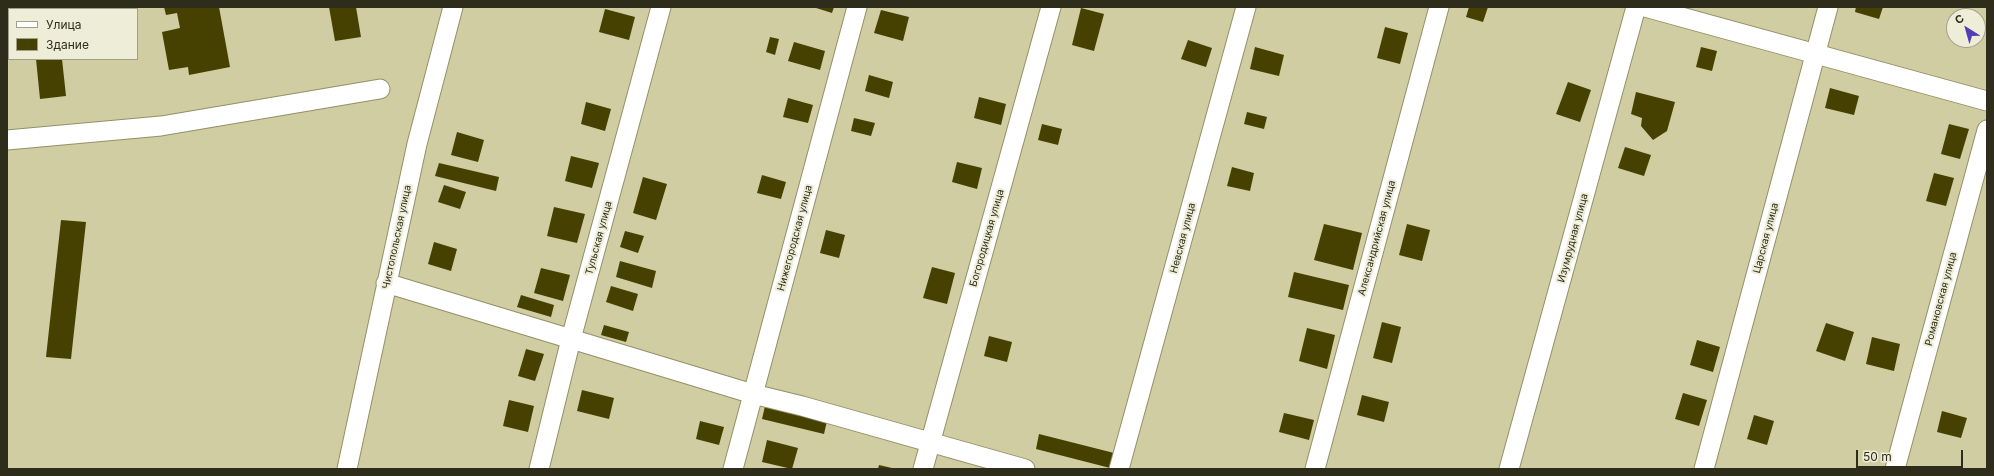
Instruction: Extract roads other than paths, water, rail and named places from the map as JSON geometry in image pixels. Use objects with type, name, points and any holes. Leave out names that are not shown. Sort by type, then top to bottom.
[{"type":"street","name":"Чистопольская улица","points":[[347,469],[417,144],[453,7]]},
{"type":"street","name":"Тульская улица","points":[[539,469],[572,339],[661,7]]},
{"type":"street","name":"Нижегородская улица","points":[[733,469],[857,7]]},
{"type":"street","name":"Богородицкая улица","points":[[923,469],[1051,7]]},
{"type":"street","name":"Невская улица","points":[[1119,469],[1246,7]]},
{"type":"street","name":"Александрийская улица","points":[[1315,469],[1439,7]]},
{"type":"street","name":"Изумрудная улица","points":[[1509,469],[1636,7]]},
{"type":"street","points":[[1645,7],[1987,101]]},
{"type":"street","name":"Царская улица","points":[[1704,469],[1828,7]]},
{"type":"street","points":[[7,140],[161,126],[380,90]]},
{"type":"street","name":"Романовская улица","points":[[1895,469],[1987,130]]},
{"type":"street","points":[[386,283],[753,394],[802,406],[1024,469]]}]
